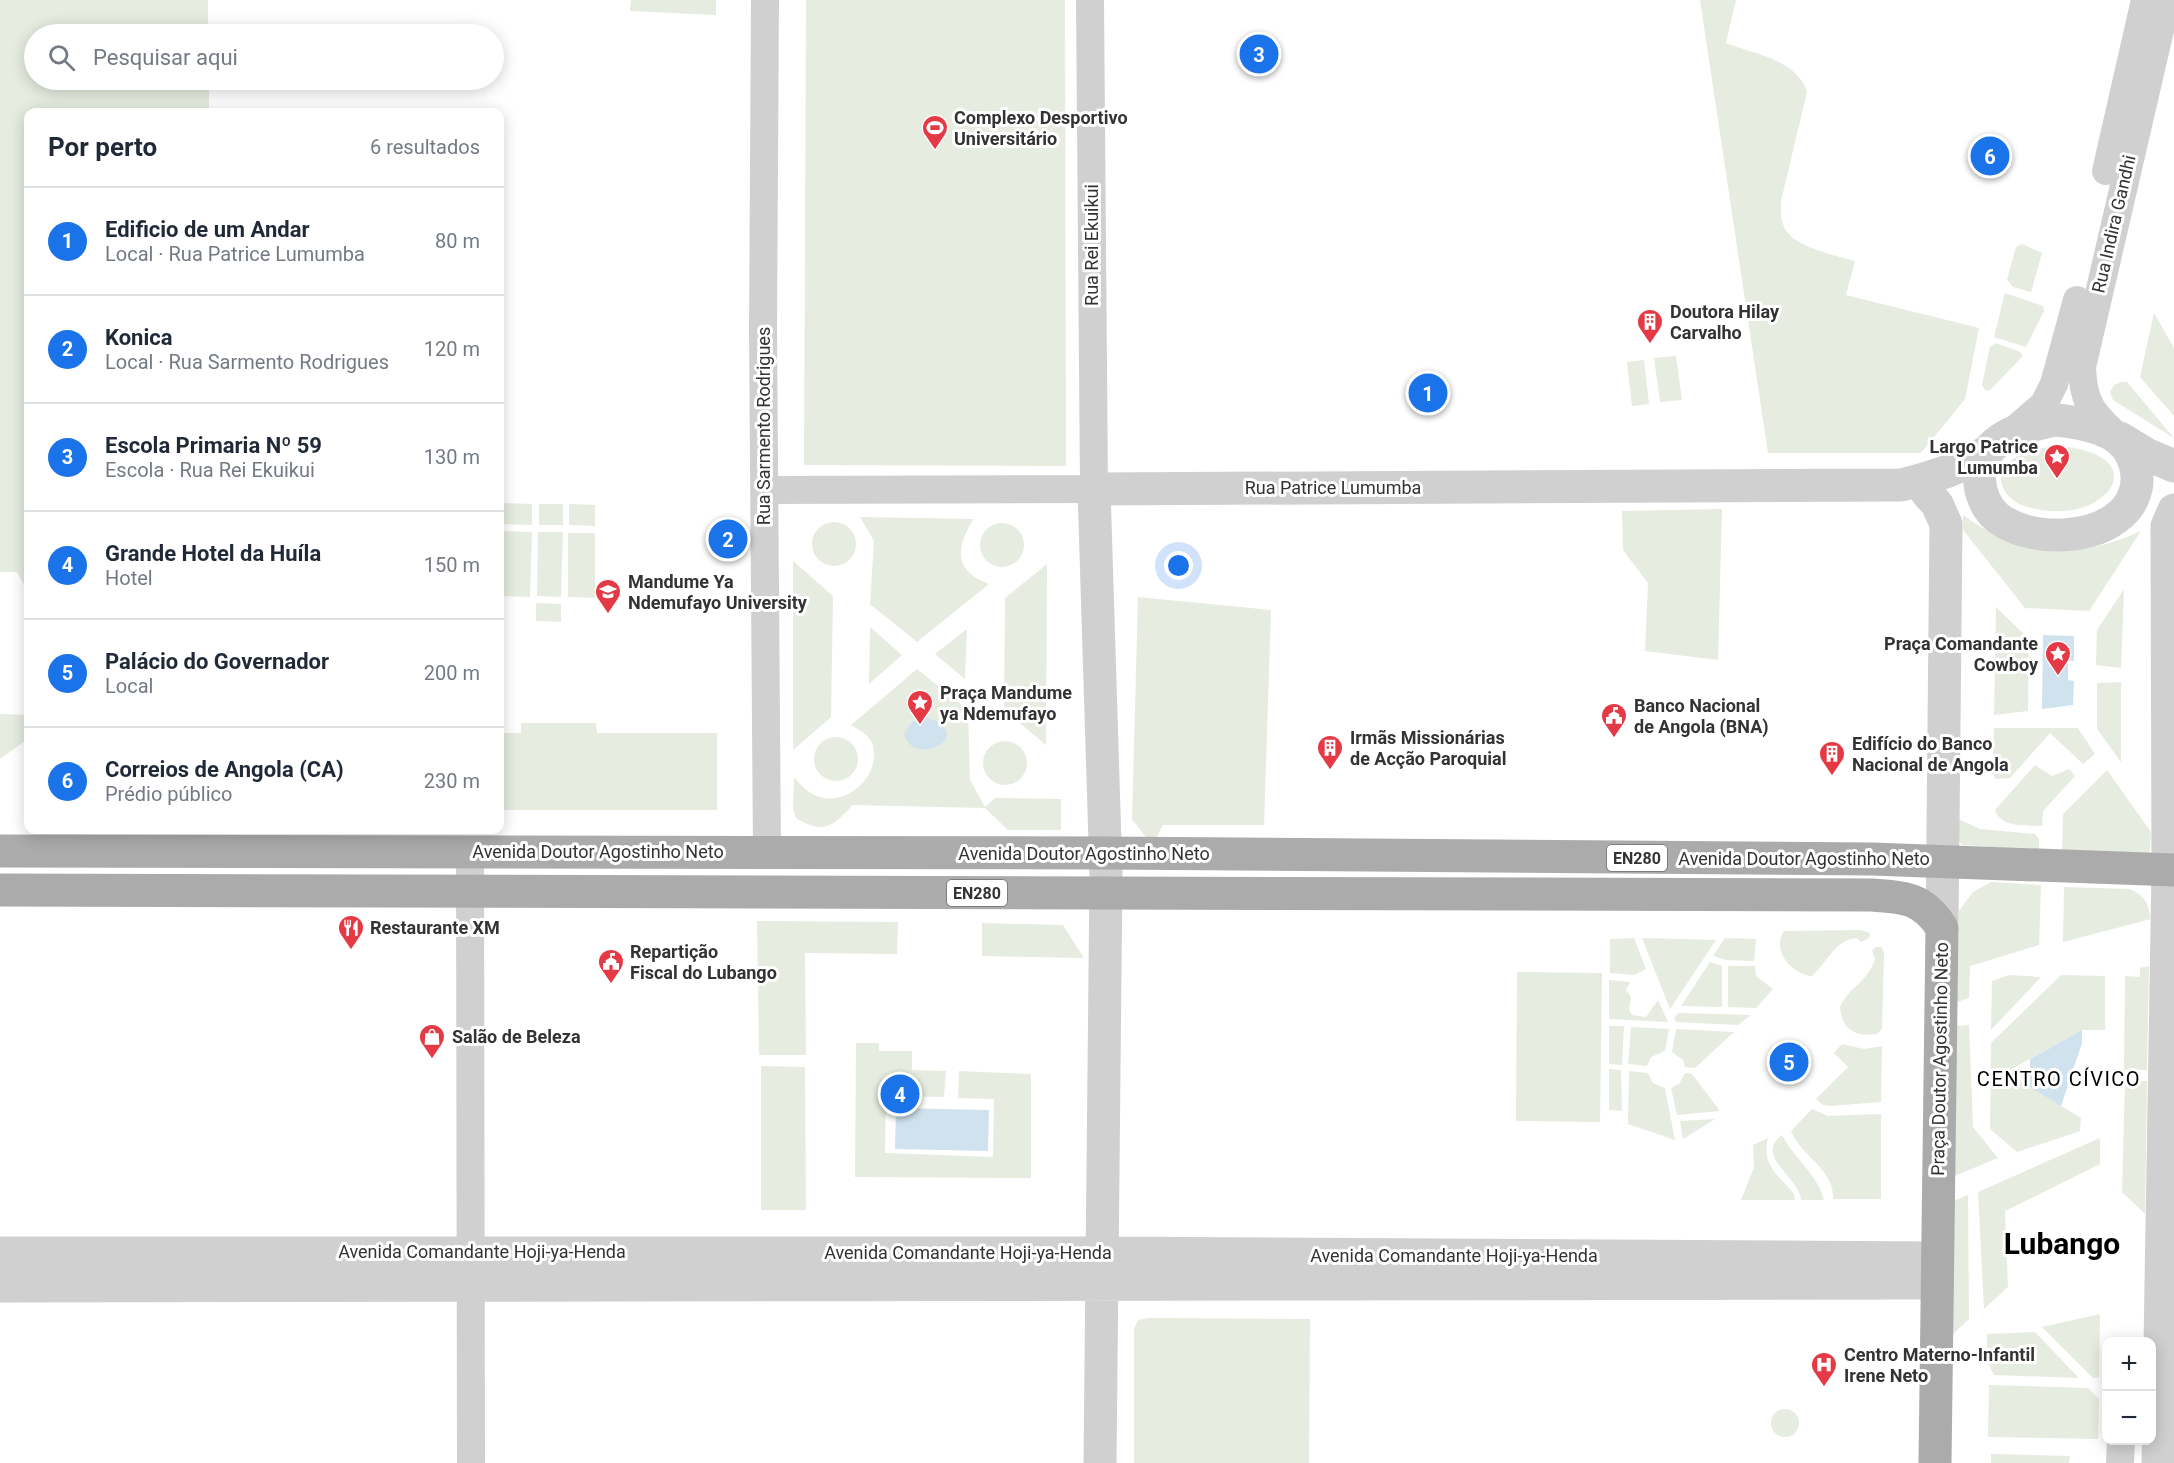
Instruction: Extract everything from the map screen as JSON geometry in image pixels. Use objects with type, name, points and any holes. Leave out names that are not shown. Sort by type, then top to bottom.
[{"type":"main road","name":"Avenida Doutor Agostinho Neto","points":[[0,851],[1105,853],[1943,860],[2171,870]]},
{"type":"main road","name":"Avenida Doutor Agostinho Neto","points":[[0,890],[470,890],[1105,895],[1872,895],[1914,901],[1932,912],[1942,928]]},
{"type":"main road","name":"Praça Doutor Agostinho Neto","points":[[1935,1463],[1942,928]]},
{"type":"street","name":"Rua Sarmento Rodrigues","points":[[765,0],[767,853]]},
{"type":"street","name":"Rua Rei Ekuikui","points":[[1090,0],[1094,489]]},
{"type":"street","name":"Rua Indira Gandhi","points":[[2000,441],[2044,404],[2054,384],[2073,317],[2145,0]]},
{"type":"street","name":"Rua Indira Gandhi","points":[[2118,437],[2087,405],[2082,387],[2082,367],[2167,0]]},
{"type":"street","points":[[2118,437],[2130,450],[2136,466],[2137,483],[2132,500],[2122,514],[2088,531],[2060,534],[2037,533],[2002,522],[1990,511],[1979,481],[1981,465],[2000,441],[2034,424],[2057,420],[2081,423],[2118,437],[2174,465]]},
{"type":"street","name":"Rua Patrice Lumumba","points":[[1914,489],[1962,467],[2000,441]]},
{"type":"street","points":[[1094,489],[1105,853],[1100,1463]]},
{"type":"street","name":"Rua Patrice Lumumba","points":[[765,490],[1914,489],[2002,522]]},
{"type":"street","points":[[1914,489],[1937,504],[1946,524],[1943,860]]},
{"type":"street","points":[[2132,500],[2174,491]]},
{"type":"street","points":[[2132,500],[2171,518],[2171,870],[2161,1232],[2167,1275],[2158,1463]]},
{"type":"street","points":[[470,852],[471,1463]]},
{"type":"street","name":"Praça Doutor Agostinho Neto","points":[[1942,928],[1943,860]]},
{"type":"street","name":"Avenida Comandante Hoji-ya-Henda","points":[[0,1254],[1102,1253],[1937,1271]]},
{"type":"street","name":"Avenida Comandante Hoji-ya-Henda","points":[[0,1286],[1102,1286],[1937,1271]]},
{"type":"street","points":[[2120,1463],[2121,1445]]},
{"type":"street","points":[[2142,1445],[2142,1463]]},
{"type":"shaded area","points":[[0,0],[208,0],[208,24],[24,24],[24,90],[209,90],[209,108],[24,108],[24,585],[17,572],[0,572]]},
{"type":"shaded area","points":[[631,0],[716,0],[716,15],[630,11]]},
{"type":"shaded area","name":"Complexo Desportivo Universitário","points":[[806,0],[1065,0],[1066,466],[804,465]]},
{"type":"shaded area","points":[[1700,0],[1736,0],[1726,43],[1785,65],[1802,81],[1807,92],[1781,201],[1782,222],[1788,233],[1810,247],[1855,261],[1846,295],[1979,328],[1965,399],[1921,453],[1768,453]]},
{"type":"shaded area","points":[[2022,244],[2042,253],[2031,292],[2013,287],[2007,280],[2016,247]]},
{"type":"shaded area","points":[[2005,293],[2043,306],[2044,311],[2026,347],[1994,337]]},
{"type":"shaded area","points":[[2154,313],[2174,348],[2174,416],[2140,377]]},
{"type":"shaded area","points":[[1996,343],[2020,352],[2023,356],[1990,390],[1986,391],[1982,385],[1990,347]]},
{"type":"shaded area","points":[[1676,356],[1682,400],[1660,402],[1654,358]]},
{"type":"shaded area","points":[[1644,360],[1649,404],[1632,406],[1627,362]]},
{"type":"shaded area","points":[[2127,382],[2174,438],[2113,400],[2110,392],[2114,385]]},
{"type":"shaded area","points":[[2057,446],[2089,452],[2108,462],[2114,475],[2110,489],[2097,501],[2078,509],[2053,511],[2017,503],[2005,492],[2002,485],[2002,472],[2006,465],[2023,453]]},
{"type":"shaded area","points":[[504,503],[532,504],[532,525],[504,524]]},
{"type":"shaded area","points":[[539,504],[563,504],[563,525],[539,525]]},
{"type":"shaded area","points":[[569,504],[595,505],[595,526],[569,525]]},
{"type":"shaded area","points":[[1722,509],[1718,660],[1645,651],[1648,583],[1623,550],[1622,511]]},
{"type":"shaded area","points":[[1963,515],[2006,540],[2028,547],[2049,550],[2094,547],[2141,531],[2089,611],[2025,608],[1963,530]]},
{"type":"shaded area","points":[[860,517],[973,519],[961,548],[961,557],[963,565],[969,572],[989,584],[917,642],[870,604],[874,541]]},
{"type":"shaded area","points":[[834,522],[850,528],[856,544],[850,560],[834,566],[818,560],[812,544],[818,528]]},
{"type":"shaded area","points":[[1002,523],[1018,529],[1024,545],[1018,561],[1002,567],[986,561],[980,545],[986,529]]},
{"type":"shaded area","points":[[504,531],[532,532],[530,597],[504,596]]},
{"type":"shaded area","points":[[538,532],[563,532],[561,597],[537,596]]},
{"type":"shaded area","points":[[568,533],[595,533],[595,598],[568,597]]},
{"type":"shaded area","points":[[793,561],[833,596],[831,717],[793,750]]},
{"type":"shaded area","points":[[1047,564],[1046,745],[1004,710],[1005,598]]},
{"type":"shaded area","points":[[2124,589],[2121,668],[2096,665],[2097,630]]},
{"type":"shaded area","points":[[1138,597],[1271,610],[1264,825],[1163,825],[1155,840],[1148,840],[1132,819]]},
{"type":"shaded area","points":[[536,603],[561,604],[561,622],[536,621]]},
{"type":"shaded area","points":[[1996,607],[2029,639],[2028,711],[1994,715]]},
{"type":"shaded area","points":[[870,627],[902,655],[869,684]]},
{"type":"shaded area","points":[[967,629],[965,679],[935,654]]},
{"type":"shaded area","points":[[917,669],[968,710],[970,780],[985,807],[995,798],[1061,799],[1061,830],[1008,830],[985,808],[853,805],[834,823],[821,827],[796,818],[793,808],[794,777],[812,794],[820,797],[842,797],[861,785],[873,765],[874,754],[868,737],[851,725]]},
{"type":"shaded area","points":[[2121,682],[2121,762],[2097,729],[2097,683]]},
{"type":"shaded area","points":[[0,714],[24,715],[24,742],[0,759]]},
{"type":"shaded area","points":[[521,723],[596,723],[597,733],[717,733],[717,810],[504,810],[504,733],[521,733]]},
{"type":"shaded area","points":[[1994,728],[2078,728],[2095,754],[2083,764],[2050,733],[2010,778],[1996,779],[1992,774]]},
{"type":"shaded area","points":[[836,737],[852,743],[858,759],[852,775],[836,781],[820,775],[814,759],[820,743]]},
{"type":"shaded area","points":[[1005,741],[1021,747],[1027,763],[1021,779],[1005,785],[989,779],[983,763],[989,747]]},
{"type":"shaded area","points":[[2035,765],[2052,776],[2069,769],[2075,776],[2043,811],[2042,826],[2008,823],[1998,816],[1995,810]]},
{"type":"shaded area","points":[[2107,770],[2151,832],[2148,855],[2062,852],[2063,814]]},
{"type":"shaded area","points":[[1958,819],[1980,829],[2035,834],[2039,839],[2039,850],[1962,845],[1958,840]]},
{"type":"shaded area","points":[[1991,882],[2041,885],[2039,945],[1970,966],[1969,998],[1957,1002],[1959,911],[1973,892]]},
{"type":"shaded area","points":[[2064,887],[2129,889],[2145,900],[2151,919],[2063,942]]},
{"type":"shaded area","points":[[757,921],[898,922],[897,954],[805,953],[806,1055],[759,1055]]},
{"type":"shaded area","points":[[982,923],[1063,925],[1084,958],[982,956]]},
{"type":"shaded area","points":[[1860,930],[1870,933],[1869,938],[1861,942],[1857,938],[1849,939],[1837,947],[1812,976],[1805,975],[1791,966],[1780,946],[1784,931]]},
{"type":"shaded area","points":[[1634,938],[1646,969],[1634,975],[1610,973],[1610,939]]},
{"type":"shaded area","points":[[1642,938],[1716,940],[1670,1009]]},
{"type":"shaded area","points":[[1725,938],[1756,939],[1754,961],[1726,960],[1713,956]]},
{"type":"shaded area","points":[[1876,947],[1882,947],[1884,953],[1882,1029],[1877,1034],[1856,1033],[1847,1026],[1841,1015],[1840,1007],[1868,974],[1875,959],[1872,951]]},
{"type":"shaded area","points":[[1710,962],[1722,966],[1722,1007],[1681,1006]]},
{"type":"shaded area","points":[[1728,966],[1755,966],[1756,976],[1773,989],[1756,1008],[1728,1007]]},
{"type":"shaded area","points":[[2149,966],[2147,1070],[2124,1070],[2125,976],[2140,977],[2140,968]]},
{"type":"shaded area","points":[[1517,972],[1602,973],[1600,1122],[1516,1121]]},
{"type":"shaded area","points":[[2009,975],[2041,977],[1991,1030],[1992,981]]},
{"type":"shaded area","points":[[2061,975],[2105,976],[2105,1030],[2082,1030],[2006,1072],[2081,1118],[2080,1131],[2017,1152],[1990,1129],[1991,1043]]},
{"type":"shaded area","points":[[1609,980],[1630,982],[1626,990],[1631,997],[1629,1010],[1632,1015],[1646,1017],[1658,1000],[1668,1022],[1609,1019]]},
{"type":"shaded area","points":[[1678,1013],[1751,1015],[1738,1025],[1676,1022],[1674,1018]]},
{"type":"shaded area","points":[[1969,1025],[1973,1127],[1998,1158],[1952,1177],[1957,1026]]},
{"type":"shaded area","points":[[1609,1026],[1624,1026],[1622,1065],[1609,1064]]},
{"type":"shaded area","points":[[1631,1027],[1669,1029],[1665,1051],[1651,1057],[1647,1066],[1628,1064]]},
{"type":"shaded area","points":[[1676,1029],[1734,1032],[1695,1068],[1685,1067],[1683,1060],[1672,1052]]},
{"type":"shaded area","points":[[856,1043],[879,1043],[879,1051],[912,1051],[912,1070],[946,1071],[944,1097],[886,1096],[885,1153],[993,1157],[994,1099],[958,1098],[959,1071],[1031,1074],[1031,1178],[855,1177]]},
{"type":"shaded area","points":[[1842,1044],[1864,1049],[1882,1046],[1881,1102],[1830,1106],[1823,1105],[1816,1099],[1848,1067],[1834,1053]]},
{"type":"shaded area","points":[[761,1066],[805,1067],[806,1210],[761,1210]]},
{"type":"shaded area","points":[[1609,1069],[1621,1070],[1622,1111],[1609,1110]]},
{"type":"shaded area","points":[[1629,1071],[1648,1073],[1653,1083],[1665,1088],[1675,1140],[1628,1124]]},
{"type":"shaded area","points":[[1685,1073],[1692,1074],[1720,1111],[1677,1115],[1671,1088],[1679,1084]]},
{"type":"shaded area","points":[[2125,1081],[2147,1081],[2145,1214],[2122,1192]]},
{"type":"shaded area","points":[[1812,1109],[1828,1116],[1881,1114],[1881,1199],[1833,1199],[1829,1180],[1791,1131]]},
{"type":"shaded area","points":[[1715,1119],[1683,1139],[1680,1121]]},
{"type":"shaded area","points":[[1782,1135],[1811,1174],[1824,1200],[1801,1200],[1794,1184],[1775,1159],[1774,1143]]},
{"type":"shaded area","points":[[1768,1138],[1766,1148],[1769,1163],[1794,1194],[1795,1200],[1741,1200],[1754,1167],[1753,1145]]},
{"type":"shaded area","points":[[2100,1138],[2100,1164],[2005,1211],[2008,1287],[1984,1309],[1978,1192]]},
{"type":"shaded area","points":[[1968,1195],[1969,1319],[1950,1337],[1953,1201]]},
{"type":"shaded area","points":[[2100,1314],[2099,1377],[2093,1378],[2042,1327]]},
{"type":"shaded area","points":[[1148,1318],[1310,1319],[1309,1463],[1134,1463],[1134,1329],[1138,1320]]},
{"type":"shaded area","points":[[2035,1332],[2079,1378],[1994,1375],[1987,1361],[1987,1334]]},
{"type":"shaded area","points":[[1989,1385],[2088,1388],[2099,1399],[2098,1439],[1988,1437]]},
{"type":"shaded area","points":[[1785,1409],[1795,1413],[1799,1423],[1795,1433],[1785,1437],[1775,1433],[1771,1423],[1775,1413]]},
{"type":"shaded area","points":[[1991,1454],[2070,1456],[2069,1463],[1991,1463]]},
{"type":"water","points":[[2043,635],[2074,636],[2074,661],[2068,661],[2068,680],[2074,681],[2073,705],[2042,709]]},
{"type":"water","points":[[926,717],[942,723],[947,733],[946,740],[929,749],[917,748],[907,741],[904,734],[912,722]]},
{"type":"water","points":[[2082,1030],[2082,1043],[2061,1106],[2030,1087],[2030,1059]]},
{"type":"water","points":[[896,1108],[989,1110],[988,1151],[895,1149]]},
{"type":"place","name":"Escola Primaria Nº 59","points":[[1259,54]]},
{"type":"place","name":"Complexo Desportivo Universitário","points":[[935,151]]},
{"type":"place","name":"Correios de Angola (CA)","points":[[1990,156]]},
{"type":"place","name":"Doutora Hilay Carvalho","points":[[1650,345]]},
{"type":"place","name":"Edificio de um Andar","points":[[1428,393]]},
{"type":"place","name":"Largo Patrice Lumumba","points":[[2057,480]]},
{"type":"place","name":"Konica","points":[[728,539]]},
{"type":"place","name":"Mandume Ya Ndemufayo University","points":[[608,615]]},
{"type":"place","name":"Praça Comandante Cowboy","points":[[2058,677]]},
{"type":"place","name":"Praça Mandume ya Ndemufayo","points":[[920,726]]},
{"type":"place","name":"Banco Nacional de Angola (BNA)","points":[[1614,739]]},
{"type":"place","name":"Irmãs Missionárias de Acção Paroquial","points":[[1330,771]]},
{"type":"place","name":"Edifício do Banco Nacional de Angola","points":[[1832,777]]},
{"type":"place","name":"Restaurante XM","points":[[351,951]]},
{"type":"place","name":"Repartição Fiscal do Lubango","points":[[611,985]]},
{"type":"place","name":"Salão de Beleza","points":[[432,1060]]},
{"type":"place","name":"Palácio do Governador","points":[[1789,1062]]},
{"type":"place","name":"Grande Hotel da Huíla","points":[[900,1094]]},
{"type":"place","name":"Centro Materno-Infantil Irene Neto","points":[[1824,1388]]},
{"type":"district","name":"CENTRO CÍVICO","points":[[2059,1079]]},
{"type":"district","name":"Lubango","points":[[2062,1244]]}]
